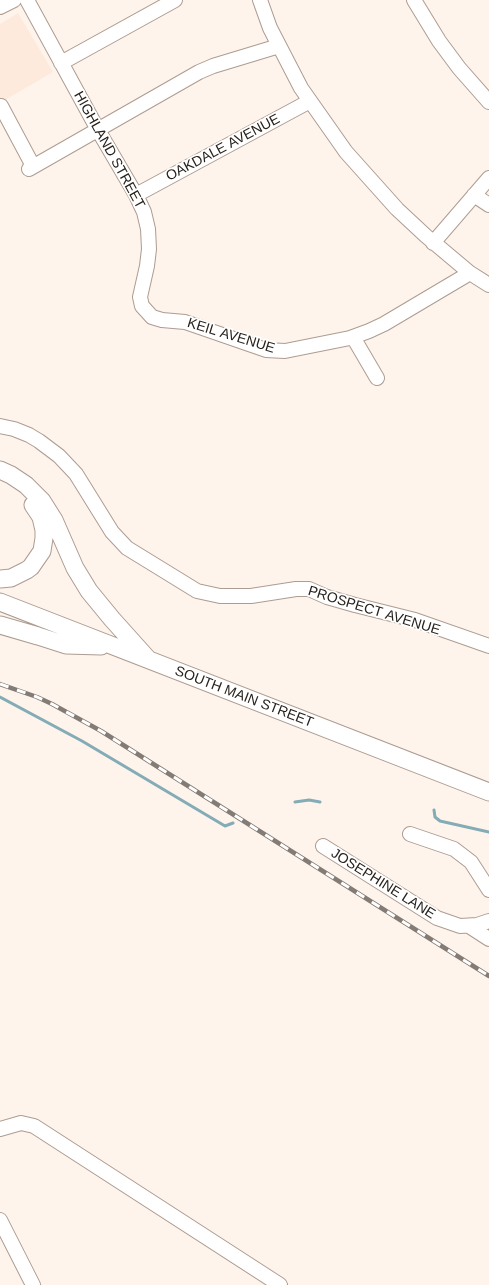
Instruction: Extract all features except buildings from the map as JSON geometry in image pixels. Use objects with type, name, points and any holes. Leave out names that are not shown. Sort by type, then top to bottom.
[{"type":"main road","points":[[0,470],[26,485],[42,501],[54,520],[75,568],[89,591],[112,620],[150,661]]},
{"type":"main road","points":[[0,480],[18,490],[33,506],[43,523],[44,538],[42,551],[31,567],[16,576],[0,579]]},
{"type":"main road","name":"SOUTH MAIN STREET","points":[[0,602],[489,792]]},
{"type":"main road","points":[[0,626],[66,645],[113,646]]},
{"type":"street","points":[[0,7],[14,0]]},
{"type":"street","name":"HIGHLAND STREET","points":[[27,0],[98,130],[136,195],[146,221],[149,239],[147,266],[140,297],[145,309]]},
{"type":"street","points":[[61,63],[175,0]]},
{"type":"street","points":[[260,0],[270,28],[310,101],[337,140],[357,165],[397,209],[433,243],[470,273],[489,285]]},
{"type":"street","points":[[414,0],[439,41],[459,68],[489,102]]},
{"type":"street","points":[[2,106],[31,168],[199,72],[213,66],[279,46]]},
{"type":"street","name":"OAKDALE AVENUE","points":[[136,195],[310,101]]},
{"type":"street","points":[[433,243],[489,178]]},
{"type":"street","points":[[474,195],[489,205]]},
{"type":"street","name":"KEIL AVENUE","points":[[145,309],[156,318],[185,322],[250,345],[273,351],[285,351],[353,337],[384,324],[470,273]]},
{"type":"street","points":[[353,337],[377,378]]},
{"type":"street","name":"PROSPECT AVENUE","points":[[7,427],[39,441],[68,465],[81,481],[112,532],[127,548],[198,591],[220,596],[251,596],[296,589],[309,589],[327,597],[415,620],[489,646]]},
{"type":"street","points":[[410,834],[454,849],[471,862],[489,890]]},
{"type":"street","name":"JOSEPHINE LANE","points":[[323,846],[437,918],[460,926],[477,925],[489,921]]},
{"type":"street","points":[[469,926],[489,939]]},
{"type":"street","points":[[0,1129],[21,1122],[34,1126],[280,1285]]},
{"type":"street","points":[[0,1222],[33,1285]]},
{"type":"shaded area","points":[[18,13],[53,72],[0,103],[0,24]]},
{"type":"waterway","points":[[0,697],[82,741],[225,826],[233,823]]},
{"type":"waterway","points":[[295,802],[309,800],[320,802]]},
{"type":"waterway","points":[[434,810],[435,817],[440,821],[489,832]]},
{"type":"railway","points":[[0,684],[37,697],[101,731],[489,976]]}]
